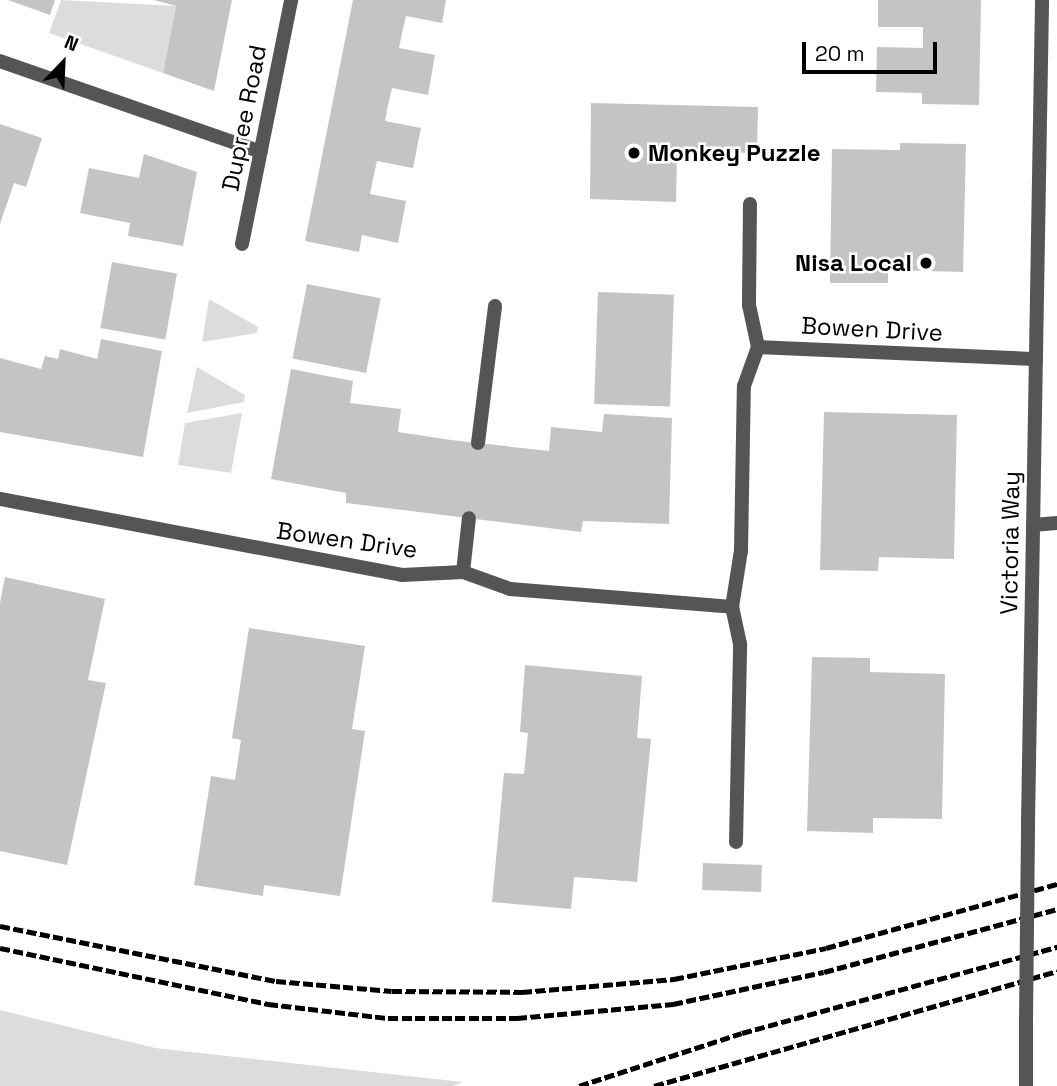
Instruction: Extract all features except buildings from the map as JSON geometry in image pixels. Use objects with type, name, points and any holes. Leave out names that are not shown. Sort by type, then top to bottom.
[{"type":"street","name":"Dupree Road","points":[[242,244],[291,0]]},
{"type":"street","name":"Victoria Way","points":[[1026,1086],[1032,525],[1042,0]]},
{"type":"street","points":[[0,61],[261,152]]},
{"type":"street","points":[[736,842],[740,644],[732,607],[741,551],[744,386],[758,347],[749,305],[750,204]]},
{"type":"street","points":[[478,443],[495,306]]},
{"type":"street","name":"Bowen Drive","points":[[758,347],[1036,359]]},
{"type":"street","name":"Bowen Drive","points":[[0,499],[402,575],[463,572],[510,589],[732,607]]},
{"type":"street","points":[[463,572],[469,518]]},
{"type":"street","points":[[1032,525],[1057,523]]},
{"type":"shaded area","points":[[61,0],[176,6],[163,73],[49,33]]},
{"type":"shaded area","points":[[209,299],[258,327],[257,333],[202,342]]},
{"type":"shaded area","points":[[197,367],[245,395],[244,402],[187,413]]},
{"type":"shaded area","points":[[242,413],[231,473],[178,465],[185,423]]},
{"type":"shaded area","points":[[0,1010],[155,1048],[463,1082],[453,1086],[0,1086]]},
{"type":"railway","points":[[0,926],[276,981],[392,991],[522,992],[674,979],[826,948],[1057,884]]},
{"type":"railway","points":[[0,948],[268,1004],[388,1018],[517,1018],[673,1004],[824,972],[1057,909]]},
{"type":"railway","points":[[579,1086],[742,1033],[1057,947]]},
{"type":"railway","points":[[654,1086],[1057,971]]},
{"type":"place","name":"Monkey Puzzle","points":[[634,153]]},
{"type":"place","name":"Nisa Local","points":[[926,263]]}]
